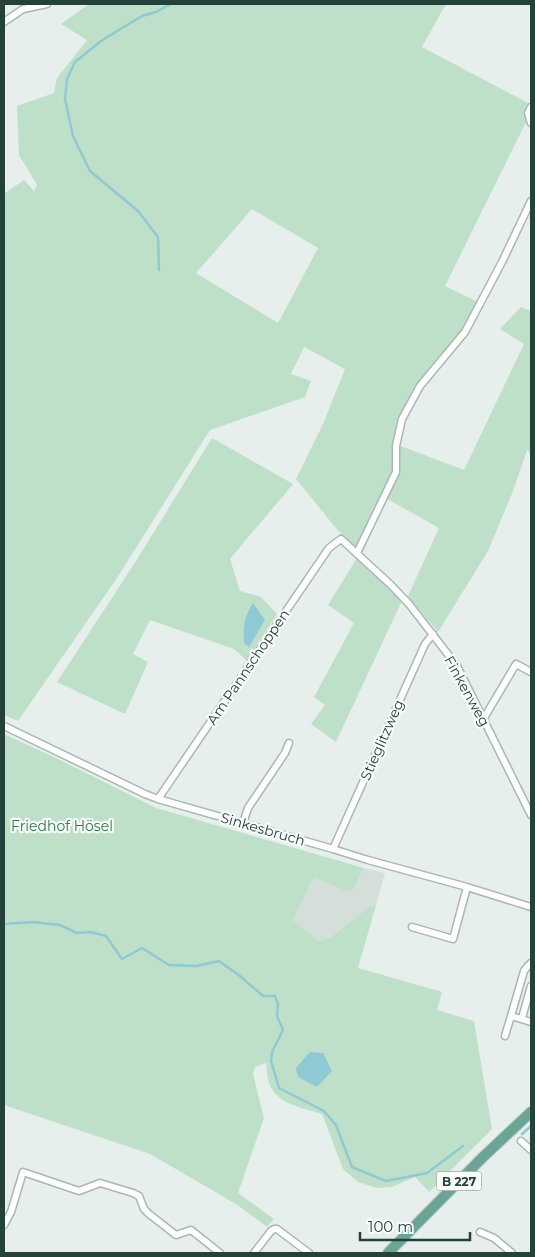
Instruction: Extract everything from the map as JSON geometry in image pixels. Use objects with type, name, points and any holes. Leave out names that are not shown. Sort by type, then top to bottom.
[{"type":"main road","name":"B 227","points":[[388,1253],[482,1158],[531,1112]]},
{"type":"street","points":[[4,22],[23,9],[47,4]]},
{"type":"street","points":[[531,107],[528,113],[531,123]]},
{"type":"street","points":[[357,553],[396,472],[396,446],[402,419],[420,386],[466,332],[531,201]]},
{"type":"street","name":"Finkenweg","points":[[341,538],[409,604],[457,666],[531,814]]},
{"type":"street","name":"Am Pannschoppen","points":[[158,799],[329,548],[341,538]]},
{"type":"street","name":"Stieglitzweg","points":[[333,849],[425,644],[434,634]]},
{"type":"street","points":[[484,718],[516,664],[531,672]]},
{"type":"street","name":"Sinkesbruch","points":[[4,726],[158,799],[531,907]]},
{"type":"street","points":[[243,823],[248,808],[286,753],[289,743]]},
{"type":"street","points":[[412,928],[453,939],[466,887]]},
{"type":"street","points":[[505,1036],[524,971],[531,963]]},
{"type":"street","points":[[522,1018],[531,986]]},
{"type":"street","points":[[511,1016],[531,1022]]},
{"type":"street","points":[[521,1141],[531,1150]]},
{"type":"street","points":[[4,1225],[11,1212],[23,1172],[79,1191],[100,1183],[133,1193],[139,1196],[144,1210],[148,1214],[176,1235],[190,1230],[220,1253]]},
{"type":"street","points":[[254,1253],[271,1231],[277,1229],[309,1253]]},
{"type":"street","points":[[480,1232],[494,1238],[512,1253]]},
{"type":"shaded area","points":[[364,868],[385,873],[376,905],[368,908],[331,937],[319,941],[293,920],[314,877],[353,890]]},
{"type":"green space","points":[[89,4],[446,4],[422,47],[530,104],[525,112],[527,120],[445,286],[478,302],[464,331],[417,384],[399,418],[394,445],[464,470],[524,344],[500,329],[521,307],[531,311],[531,454],[527,450],[513,491],[488,551],[438,632],[408,596],[439,528],[382,496],[357,549],[335,527],[296,479],[323,424],[345,369],[304,347],[291,374],[311,381],[305,397],[210,430],[117,578],[18,721],[4,715],[4,192],[24,180],[34,191],[37,185],[19,155],[17,106],[54,93],[57,78],[87,40],[61,24]],"holes":[[[252,209],[318,248],[278,323],[196,273]]]},
{"type":"green space","points":[[212,438],[293,484],[230,559],[240,591],[261,597],[277,614],[247,661],[234,649],[150,620],[133,654],[148,662],[125,714],[57,682],[136,561]]},
{"type":"green space","points":[[357,558],[401,600],[401,603],[336,742],[311,724],[325,705],[314,697],[354,623],[328,605]]},
{"type":"green space","name":"Friedhof Hösel","points":[[4,734],[156,808],[364,868],[353,890],[348,892],[314,877],[293,920],[319,941],[331,937],[368,908],[376,905],[358,968],[442,992],[437,1010],[474,1021],[492,1129],[429,1192],[415,1177],[392,1187],[377,1188],[358,1182],[343,1169],[322,1114],[291,1104],[278,1096],[269,1083],[266,1063],[255,1067],[253,1074],[264,1118],[238,1193],[274,1219],[267,1227],[236,1204],[150,1154],[4,1105]]},
{"type":"water","points":[[253,603],[265,620],[249,647],[244,643],[244,627],[246,617]]},
{"type":"water","points":[[310,1052],[323,1053],[332,1071],[317,1087],[298,1077],[296,1068]]},
{"type":"waterway","points":[[159,270],[158,237],[138,211],[90,171],[73,136],[65,99],[67,79],[75,62],[101,41],[142,16],[156,12],[171,4]]},
{"type":"waterway","points":[[4,924],[33,922],[60,925],[77,933],[91,932],[106,936],[122,959],[142,948],[169,965],[196,966],[219,961],[263,996],[275,996],[278,1004],[277,1016],[283,1030],[272,1052],[271,1061],[279,1088],[324,1111],[336,1125],[352,1167],[386,1181],[427,1173],[463,1146]]},
{"type":"waterway","points":[[522,1134],[531,1126]]}]
